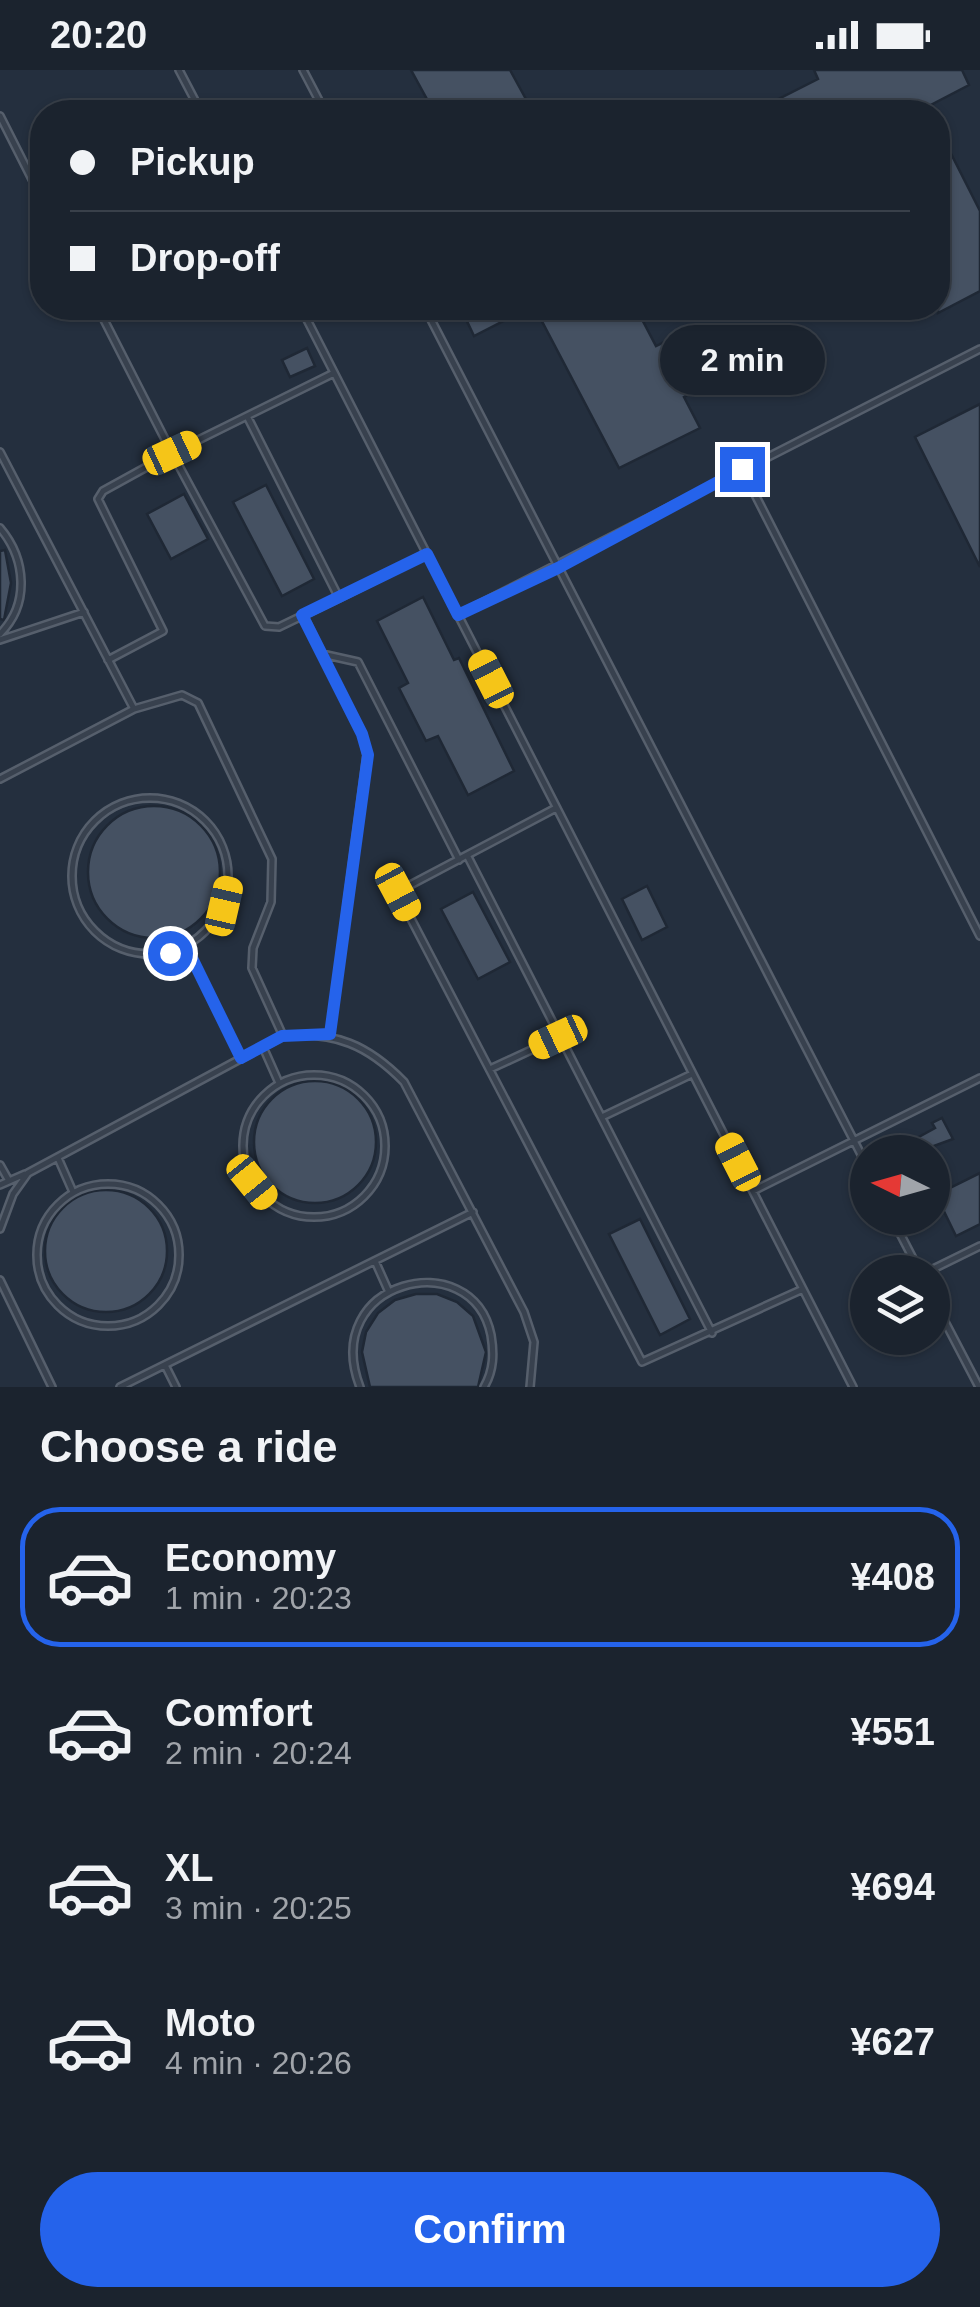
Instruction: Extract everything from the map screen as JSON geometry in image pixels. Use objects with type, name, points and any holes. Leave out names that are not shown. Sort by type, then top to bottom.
[{"type":"lane","points":[[179,70],[195,100]]},
{"type":"lane","points":[[303,70],[319,100]]},
{"type":"lane","points":[[0,116],[30,175]]},
{"type":"lane","points":[[104,320],[258,618],[271,628],[427,554]]},
{"type":"lane","points":[[306,320],[853,1387]]},
{"type":"lane","points":[[431,320],[850,1135]]},
{"type":"lane","points":[[458,615],[558,568],[742,469],[980,349]]},
{"type":"lane","points":[[108,660],[163,631],[98,498],[103,490],[334,374]]},
{"type":"lane","points":[[248,418],[338,598]]},
{"type":"lane","points":[[0,452],[134,708]]},
{"type":"lane","points":[[742,469],[980,936]]},
{"type":"lane","points":[[0,528],[20,564],[22,588],[17,609],[0,637]]},
{"type":"lane","points":[[0,637],[84,612]]},
{"type":"lane","points":[[302,615],[362,734],[368,755],[330,1034]]},
{"type":"lane","points":[[322,654],[358,662],[459,860]]},
{"type":"lane","points":[[0,779],[134,708],[182,694],[198,703],[266,838],[274,883],[253,948],[252,968],[282,1036]]},
{"type":"lane","points":[[156,797],[180,803],[201,816],[217,834],[227,857],[229,882],[224,906],[211,927],[186,946],[145,956],[121,950],[100,938],[84,919],[74,896],[72,872],[77,848],[90,826],[108,810],[131,800],[156,797]]},
{"type":"lane","points":[[556,808],[398,892],[642,1362],[803,1290]]},
{"type":"lane","points":[[467,856],[558,1037],[604,1116],[712,1333]]},
{"type":"lane","points":[[186,946],[241,1058]]},
{"type":"lane","points":[[0,1185],[282,1036],[330,1034],[384,1061],[404,1082],[524,1312],[534,1342],[530,1387]]},
{"type":"lane","points":[[490,1069],[558,1037]]},
{"type":"lane","points":[[263,1047],[280,1083]]},
{"type":"lane","points":[[604,1116],[693,1074]]},
{"type":"lane","points":[[302,1075],[327,1075],[360,1092],[381,1121],[386,1145],[382,1169],[370,1191],[351,1207],[330,1216],[286,1212],[266,1200],[252,1182],[244,1160],[246,1127],[262,1097],[280,1083],[302,1075]]},
{"type":"lane","points":[[868,1135],[980,1078]]},
{"type":"lane","points":[[753,1191],[850,1144]]},
{"type":"lane","points":[[57,1157],[73,1192]]},
{"type":"lane","points":[[0,1164],[9,1181]]},
{"type":"lane","points":[[0,1229],[13,1194],[28,1173]]},
{"type":"lane","points":[[96,1184],[132,1188],[162,1208],[175,1230],[179,1254],[175,1278],[163,1300],[145,1316],[124,1325],[90,1324],[60,1308],[46,1291],[37,1258],[42,1225],[55,1206],[73,1192],[96,1184]]},
{"type":"lane","points":[[120,1387],[473,1212]]},
{"type":"lane","points":[[950,1260],[980,1246]]},
{"type":"lane","points":[[375,1261],[388,1290]]},
{"type":"lane","points":[[0,1280],[52,1387]]},
{"type":"lane","points":[[360,1387],[351,1345],[357,1323],[370,1304],[388,1290],[411,1282],[436,1283],[458,1291],[477,1307],[490,1328],[494,1352],[484,1387]]},
{"type":"lane","points":[[0,1297],[10,1302]]},
{"type":"lane","points":[[950,1331],[979,1387]]},
{"type":"lane","points":[[166,1364],[176,1387]]},
{"type":"building","points":[[411,70],[510,70],[526,100],[427,100]]},
{"type":"building","points":[[814,70],[962,70],[969,85],[940,100],[777,100],[818,79]]},
{"type":"building","points":[[950,152],[980,211],[980,291],[950,307]]},
{"type":"building","points":[[466,320],[505,320],[474,336]]},
{"type":"building","points":[[541,320],[642,320],[656,346],[691,329],[716,379],[684,397],[700,428],[619,468]]},
{"type":"building","points":[[307,348],[315,366],[290,377],[282,360]]},
{"type":"building","points":[[980,404],[980,567],[915,437]]},
{"type":"building","points":[[266,485],[314,579],[282,596],[233,502]]},
{"type":"building","points":[[184,494],[208,539],[171,559],[147,514]]},
{"type":"building","points":[[5,550],[11,583],[4,620],[0,619],[0,551]]},
{"type":"building","points":[[423,597],[454,660],[459,658],[514,771],[468,795],[438,736],[426,741],[399,688],[408,683],[377,621]]},
{"type":"building","points":[[154,806],[179,811],[201,825],[215,847],[220,872],[215,897],[201,919],[179,933],[154,938],[129,933],[107,919],[93,897],[88,872],[93,847],[107,825],[129,811]]},
{"type":"building","points":[[647,886],[667,927],[642,940],[622,899]]},
{"type":"building","points":[[473,892],[510,962],[478,979],[441,909]]},
{"type":"building","points":[[315,1081],[338,1086],[358,1099],[371,1119],[376,1142],[371,1165],[358,1185],[338,1198],[315,1203],[292,1198],[272,1185],[259,1165],[254,1142],[259,1119],[272,1099],[292,1086]]},
{"type":"building","points":[[942,1118],[953,1139],[950,1140],[950,1135],[922,1135],[935,1128],[932,1123]]},
{"type":"building","points":[[980,1173],[980,1224],[956,1236],[950,1224],[950,1188]]},
{"type":"building","points":[[106,1190],[129,1195],[149,1208],[162,1228],[167,1251],[162,1274],[149,1294],[129,1307],[106,1312],[83,1307],[63,1294],[50,1274],[45,1251],[50,1228],[63,1208],[83,1195]]},
{"type":"building","points":[[640,1219],[690,1319],[660,1335],[609,1234]]},
{"type":"building","points":[[437,1294],[457,1302],[473,1316],[486,1352],[478,1387],[370,1387],[362,1352],[366,1332],[378,1313],[395,1300]]},
{"type":"route","points":[[170,953],[186,946],[241,1058],[282,1036],[330,1034],[368,755],[362,734],[302,615],[427,554],[458,615],[558,568],[742,469]]}]
